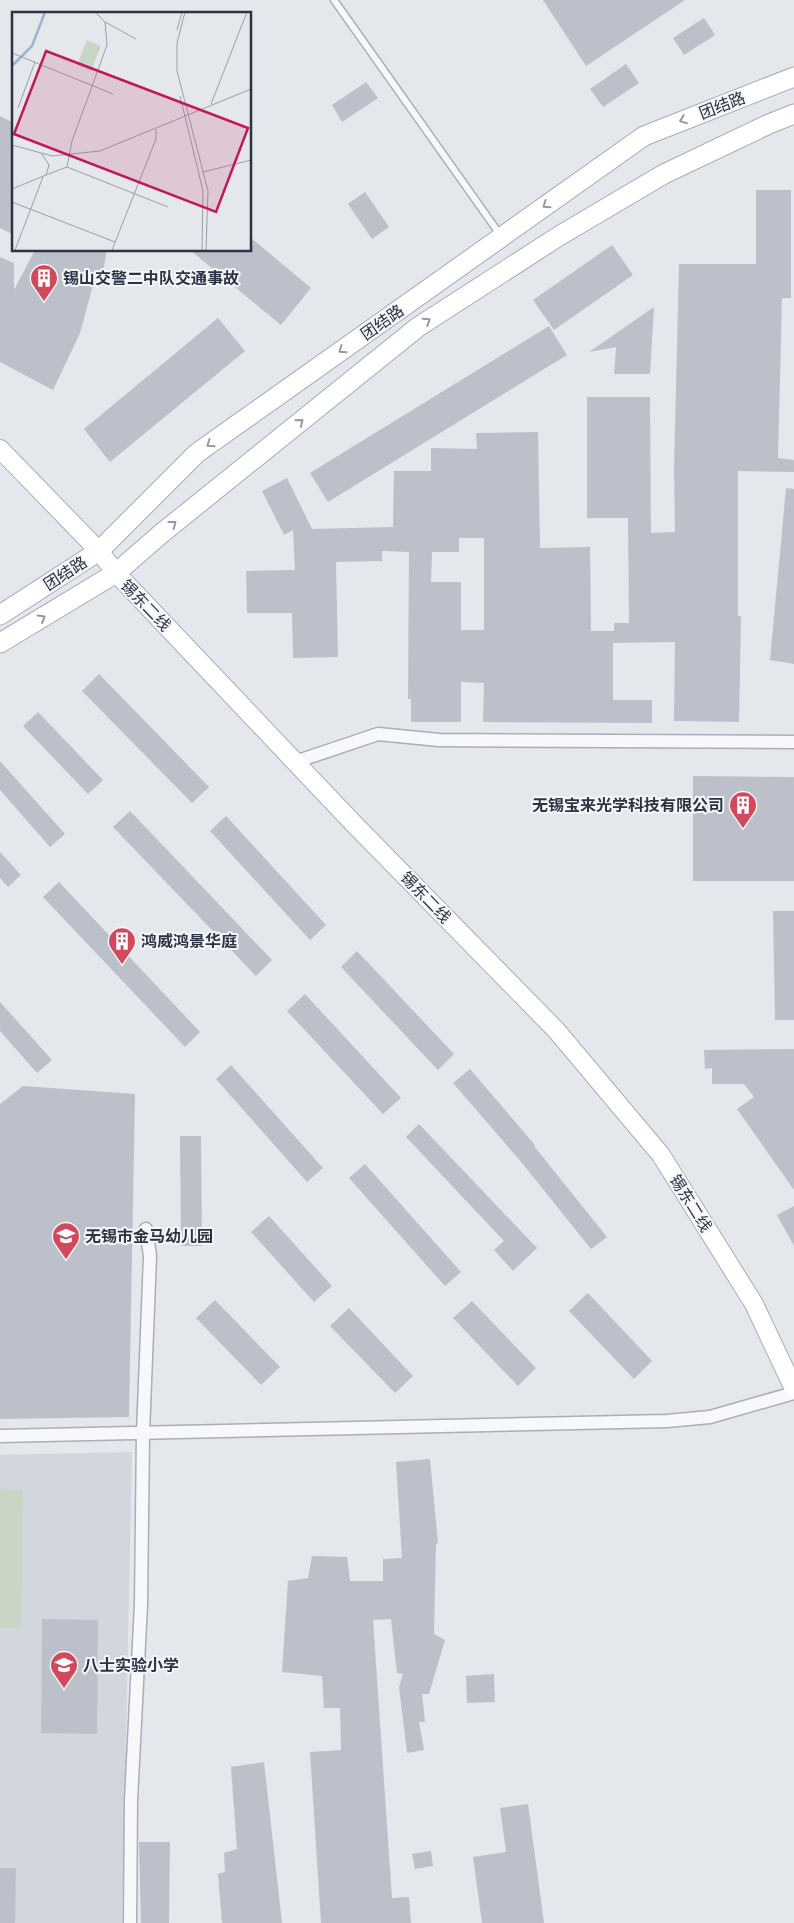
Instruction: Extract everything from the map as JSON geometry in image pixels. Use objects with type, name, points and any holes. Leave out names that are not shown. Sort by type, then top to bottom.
[{"type":"main road","name":"团结路","points":[[0,615],[99,551],[197,453],[644,136],[794,77]]},
{"type":"main road","name":"团结路","points":[[0,644],[116,573],[162,533],[418,327],[559,236],[664,174],[794,114]]},
{"type":"main road","name":"锡东二线","points":[[0,449],[99,551],[116,573],[295,762],[556,1030],[661,1155],[754,1304],[794,1391]]},
{"type":"street","points":[[295,762],[378,734],[439,740],[794,742]]},
{"type":"street","points":[[130,1923],[131,1800],[141,1604],[143,1433],[150,1256],[146,1229]]},
{"type":"street","points":[[0,1436],[667,1420],[710,1417],[794,1391]]},
{"type":"lane","points":[[334,0],[501,237]]},
{"type":"shaded area","name":"八士实验小学","points":[[132,1452],[122,1923],[0,1923],[0,1455]]},
{"type":"green space","points":[[0,1489],[23,1490],[21,1628],[0,1628]]},
{"type":"building","points":[[543,0],[685,0],[586,66]]},
{"type":"building","points":[[704,18],[715,35],[684,55],[673,38]]},
{"type":"building","points":[[626,64],[639,83],[603,107],[590,89]]},
{"type":"building","points":[[366,82],[378,98],[342,122],[332,105]]},
{"type":"building","points":[[0,116],[12,122],[12,234],[0,228]]},
{"type":"building","points":[[756,190],[791,190],[791,298],[782,298],[778,458],[794,460],[794,472],[738,471],[738,616],[741,616],[739,722],[674,721],[675,642],[613,643],[613,700],[652,700],[652,723],[483,722],[484,683],[461,682],[461,722],[411,722],[411,699],[408,699],[409,552],[382,551],[382,561],[336,562],[338,657],[293,658],[292,613],[247,613],[246,571],[295,570],[293,530],[284,535],[262,491],[287,478],[312,529],[393,527],[394,471],[431,471],[431,448],[477,449],[476,433],[538,432],[540,548],[590,547],[591,631],[614,631],[614,623],[629,623],[628,518],[587,518],[587,397],[650,397],[651,533],[675,532],[674,469],[679,264],[756,264]],"holes":[[[459,538],[484,538],[484,630],[461,630],[461,582],[431,582],[432,552],[459,552]]]},
{"type":"building","points":[[365,192],[389,227],[372,239],[348,204]]},
{"type":"building","points":[[251,238],[311,288],[281,325],[191,251],[251,251]]},
{"type":"building","points":[[612,245],[633,275],[554,330],[533,300]]},
{"type":"building","name":"锡山交警二中队交通事故","points":[[34,251],[107,251],[103,272],[97,270],[80,333],[53,390],[0,362],[0,257],[14,263],[14,290]]},
{"type":"building","points":[[654,307],[650,374],[614,374],[616,347],[589,352]]},
{"type":"building","points":[[218,318],[245,351],[110,462],[84,429]]},
{"type":"building","points":[[549,326],[567,355],[328,502],[310,473]]},
{"type":"building","points":[[786,488],[794,489],[794,664],[770,660]]},
{"type":"building","points":[[99,674],[209,787],[192,803],[82,691]]},
{"type":"building","points":[[38,712],[103,780],[88,794],[23,726]]},
{"type":"building","points":[[0,761],[65,834],[50,847],[0,790]]},
{"type":"building","name":"无锡宝来光学科技有限公司","points":[[693,776],[794,777],[794,881],[693,881]]},
{"type":"building","points":[[130,811],[272,960],[256,976],[113,827]]},
{"type":"building","points":[[226,816],[326,925],[310,940],[210,831]]},
{"type":"building","points":[[0,852],[21,875],[8,887],[0,878]]},
{"type":"building","name":"鸿威鸿景华庭","points":[[59,882],[200,1032],[185,1047],[43,897]]},
{"type":"building","points":[[773,911],[794,911],[794,1020],[775,1020]]},
{"type":"building","points":[[357,951],[454,1054],[438,1070],[341,967]]},
{"type":"building","points":[[305,994],[401,1098],[383,1114],[287,1011]]},
{"type":"building","points":[[0,1002],[52,1060],[37,1073],[0,1031]]},
{"type":"building","points":[[794,1049],[794,1190],[737,1109],[754,1097],[744,1084],[712,1084],[712,1068],[705,1069],[704,1050]]},
{"type":"building","points":[[231,1065],[323,1168],[307,1182],[216,1079]]},
{"type":"building","points":[[470,1069],[535,1145],[607,1237],[591,1249],[522,1163],[453,1083]]},
{"type":"building","name":"无锡市金马幼儿园","points":[[23,1086],[135,1094],[129,1417],[0,1419],[0,1104]]},
{"type":"building","points":[[419,1124],[537,1248],[513,1271],[494,1250],[504,1241],[406,1137]]},
{"type":"building","points":[[180,1136],[201,1136],[202,1246],[181,1246]]},
{"type":"building","points":[[365,1164],[461,1272],[445,1286],[349,1178]]},
{"type":"building","points":[[794,1206],[794,1246],[777,1215]]},
{"type":"building","points":[[269,1216],[332,1286],[314,1302],[251,1232]]},
{"type":"building","points":[[588,1293],[652,1361],[634,1379],[569,1311]]},
{"type":"building","points":[[215,1300],[280,1367],[261,1385],[196,1318]]},
{"type":"building","points":[[472,1301],[536,1368],[518,1386],[453,1318]]},
{"type":"building","points":[[349,1308],[413,1376],[395,1393],[330,1326]]},
{"type":"building","points":[[430,1459],[438,1543],[436,1544],[434,1634],[445,1640],[429,1694],[422,1694],[425,1722],[419,1722],[424,1750],[407,1753],[399,1687],[403,1674],[397,1673],[391,1619],[373,1620],[392,1898],[409,1897],[411,1923],[321,1923],[310,1752],[341,1750],[340,1708],[324,1708],[322,1676],[282,1672],[288,1581],[308,1578],[312,1556],[347,1557],[350,1581],[383,1581],[383,1559],[402,1558],[396,1462]]},
{"type":"building","points":[[42,1619],[98,1620],[97,1734],[41,1733]]},
{"type":"building","points":[[494,1674],[495,1702],[467,1703],[466,1676]]},
{"type":"building","points":[[264,1762],[282,1923],[222,1923],[218,1874],[225,1872],[224,1853],[237,1849],[231,1767]]},
{"type":"building","points":[[528,1804],[544,1923],[482,1923],[473,1857],[506,1852],[500,1808]]},
{"type":"building","points":[[139,1842],[170,1842],[169,1923],[141,1923]]},
{"type":"building","points":[[431,1851],[433,1866],[415,1869],[412,1854]]},
{"type":"building","points":[[0,1868],[16,1868],[15,1923],[0,1923]]},
{"type":"place","name":"锡山交警二中队交通事故","points":[[44,302]]},
{"type":"place","name":"无锡宝来光学科技有限公司","points":[[743,829]]},
{"type":"place","name":"鸿威鸿景华庭","points":[[122,965]]},
{"type":"place","name":"无锡市金马幼儿园","points":[[66,1260]]},
{"type":"place","name":"八士实验小学","points":[[64,1689]]}]
